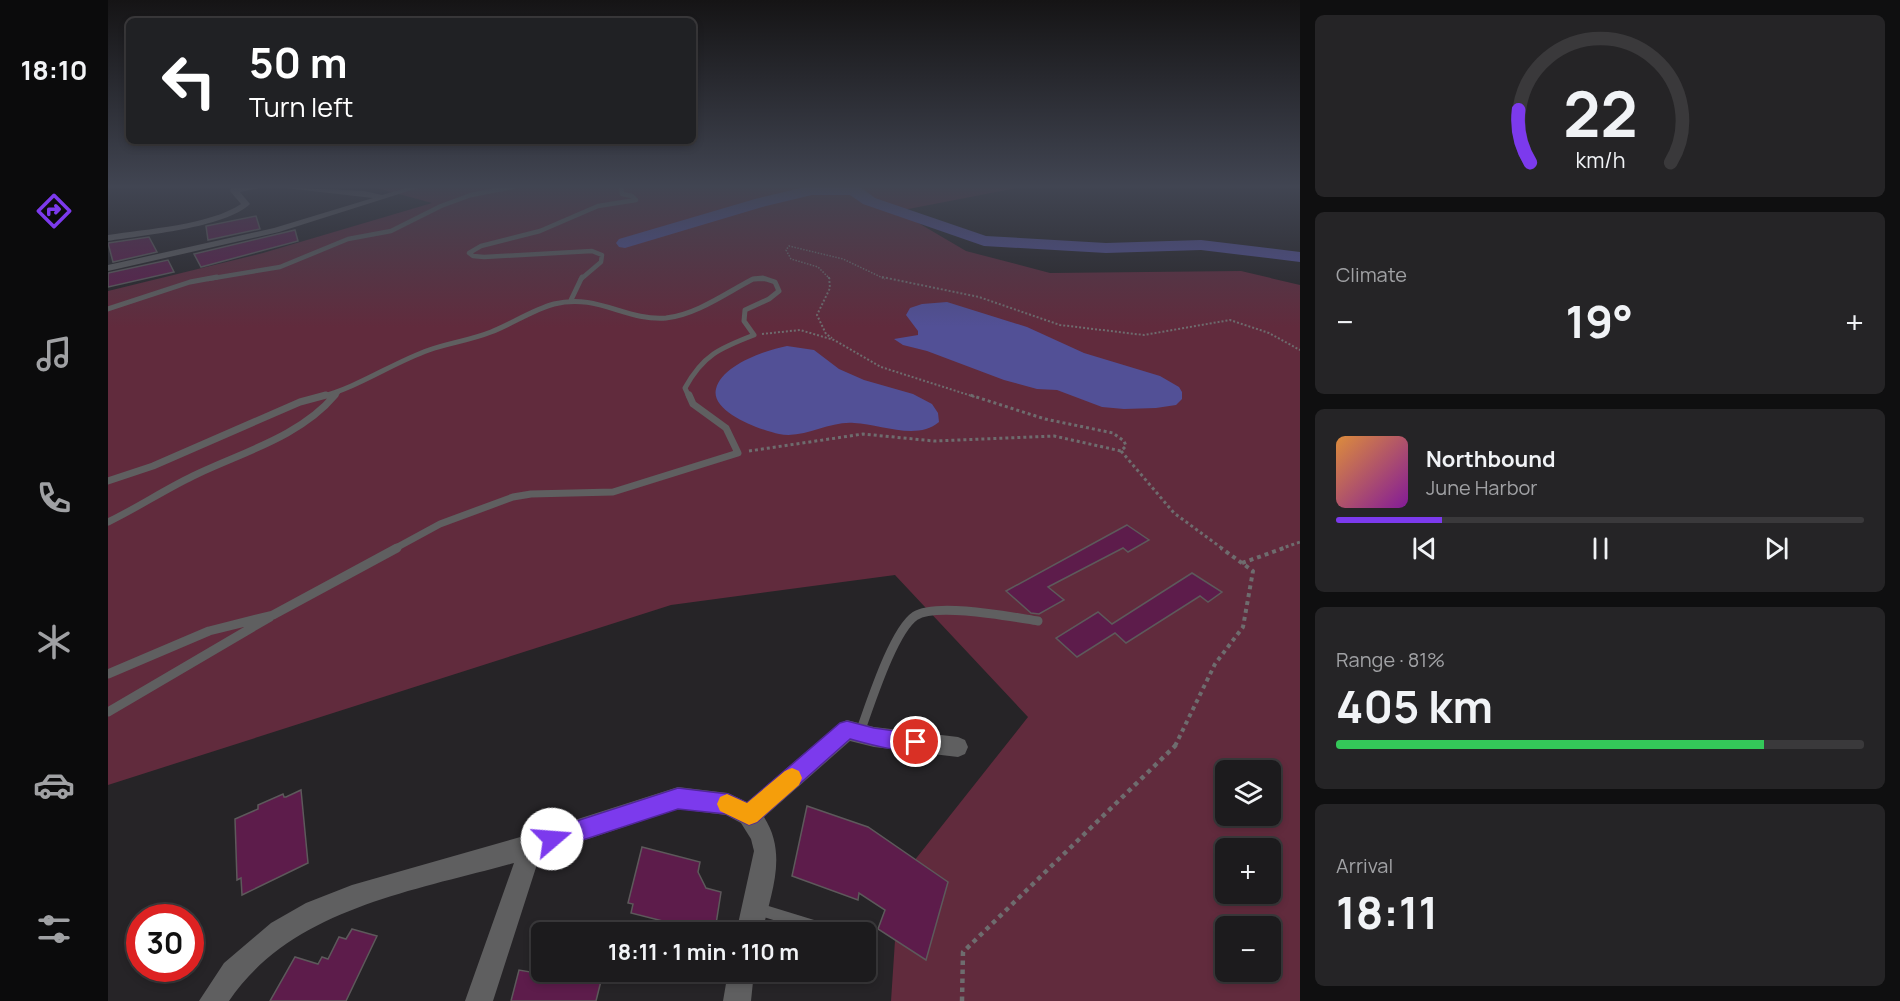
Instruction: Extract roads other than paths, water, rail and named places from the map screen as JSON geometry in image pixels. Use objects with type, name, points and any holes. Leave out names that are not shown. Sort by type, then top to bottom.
[{"type":"street","points":[[108,238],[131,234]]},
{"type":"street","points":[[108,268],[260,234]]},
{"type":"street","points":[[749,815],[847,730],[958,747]]},
{"type":"street","points":[[213,1001],[233,972],[280,932],[315,912],[352,897],[531,846],[678,798],[728,804],[749,815],[761,834],[766,850],[764,873],[751,922]]},
{"type":"street","points":[[479,1001],[531,846]]},
{"type":"street","points":[[737,1001],[740,982]]},
{"type":"lane","points":[[108,309],[190,282],[280,267],[348,239],[376,234]]},
{"type":"lane","points":[[525,234],[481,246],[469,253],[473,256],[484,257],[592,251],[602,255],[601,262],[582,278],[571,300]]},
{"type":"lane","points":[[108,481],[153,466],[300,402],[338,392],[429,350],[489,333],[533,311],[571,300],[607,305],[647,317],[665,318],[686,314],[753,279],[764,278],[775,282],[778,291],[769,299],[745,310],[744,321],[754,335],[716,351],[697,366],[686,388],[693,404],[726,428],[738,453],[613,492],[531,494],[513,497],[440,524],[273,615],[108,712]]},
{"type":"lane","points":[[108,522],[191,476],[289,432],[333,401],[338,392]]},
{"type":"lane","points":[[859,733],[897,642],[906,625],[915,616],[940,610],[1038,621]]},
{"type":"lane","points":[[108,674],[168,645],[248,619],[273,615]]},
{"type":"lane","points":[[754,908],[800,922]]},
{"type":"waterway","points":[[625,243],[656,234]]},
{"type":"waterway","points":[[963,234],[984,241],[1106,248],[1201,245],[1300,257]]}]
